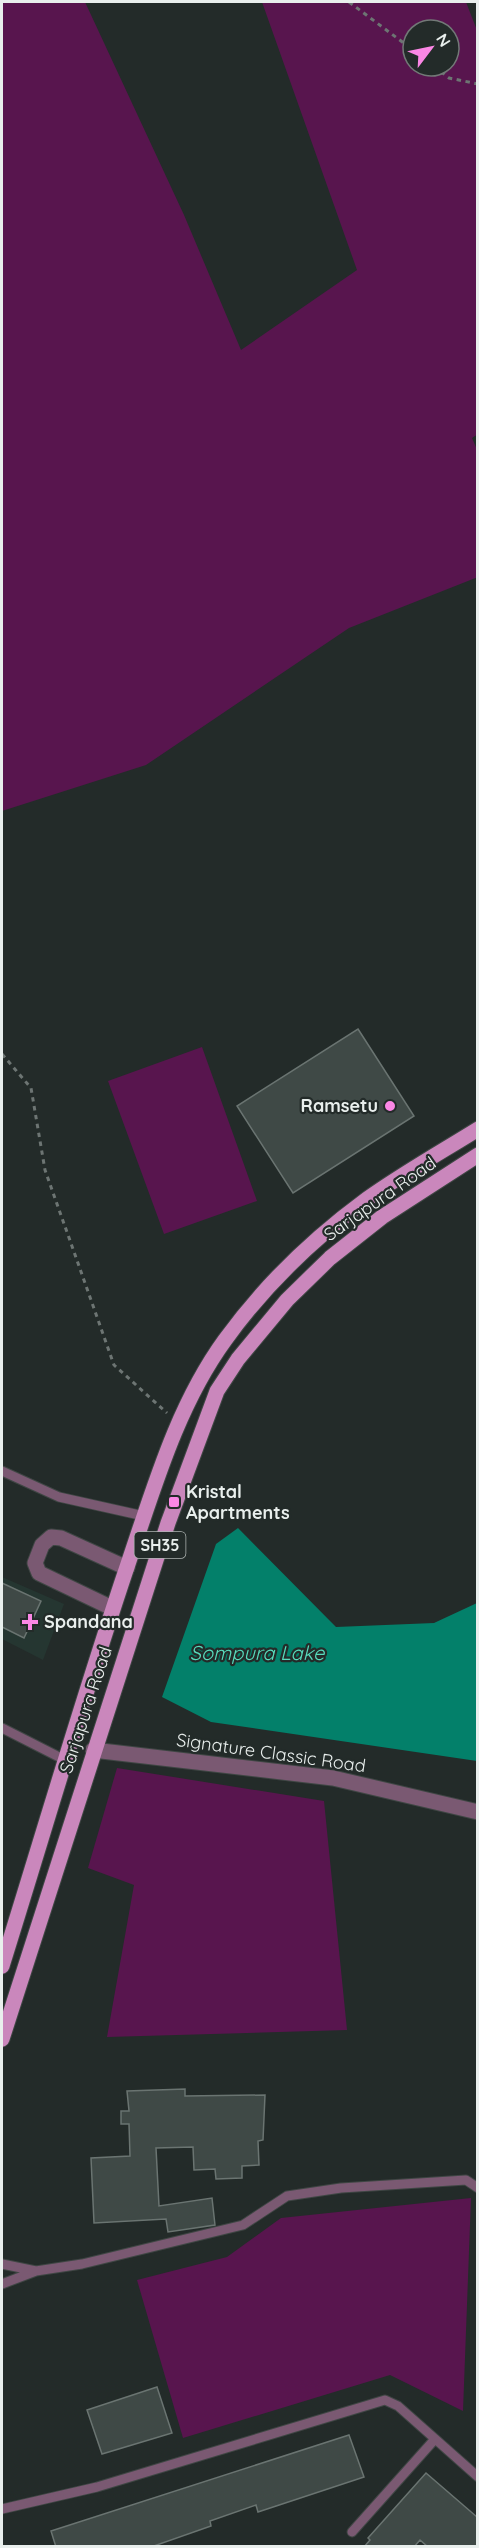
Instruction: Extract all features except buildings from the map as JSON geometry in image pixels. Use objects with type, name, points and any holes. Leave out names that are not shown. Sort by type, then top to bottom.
[{"type":"main road","name":"Sarjapura Road","points":[[2,1966],[64,1760],[144,1516],[178,1423],[225,1340],[275,1281],[315,1241],[368,1198],[477,1129]]},
{"type":"main road","name":"Sarjapura Road","points":[[2,2039],[45,1897],[168,1523],[218,1392],[238,1359],[287,1300],[330,1258],[382,1217],[477,1155]]},
{"type":"main road","points":[[144,1516],[168,1523]]},
{"type":"main road","points":[[26,1890],[45,1897]]},
{"type":"street","points":[[112,1608],[39,1573],[35,1563],[42,1545],[51,1537],[61,1538],[127,1568]]},
{"type":"street","name":"Signature Classic Road","points":[[93,1750],[333,1778],[477,1812]]},
{"type":"lane","points":[[2,1471],[59,1497],[144,1516]]},
{"type":"lane","points":[[2,1728],[64,1760]]},
{"type":"lane","points":[[2,2284],[36,2271],[82,2264],[243,2225],[287,2196],[341,2188],[466,2180],[477,2188]]},
{"type":"lane","points":[[2,2264],[36,2271]]},
{"type":"lane","points":[[2,2508],[97,2487],[385,2400],[394,2403],[477,2477]]},
{"type":"lane","points":[[352,2532],[435,2439]]},
{"type":"path","points":[[349,2],[401,41]]},
{"type":"path","points":[[449,78],[477,84]]},
{"type":"path","points":[[2,1054],[31,1088],[45,1170],[114,1365],[178,1423]]},
{"type":"shaded area","points":[[2,2],[85,2],[184,215],[241,350],[357,270],[262,2],[466,2],[478,33],[478,434],[472,438],[478,452],[478,577],[349,628],[146,765],[2,811]]},
{"type":"shaded area","points":[[202,1047],[257,1201],[164,1234],[108,1081]]},
{"type":"shaded area","name":"Spandana","points":[[2,1577],[64,1604],[43,1660],[2,1639]]},
{"type":"shaded area","points":[[117,1768],[324,1801],[347,2030],[107,2037],[134,1885],[88,1868]]},
{"type":"shaded area","points":[[471,2198],[463,2411],[390,2375],[183,2438],[137,2280],[227,2257],[281,2218]]},
{"type":"water","name":"Sompura Lake","points":[[238,1528],[336,1627],[434,1623],[477,1603],[477,1761],[211,1722],[162,1697],[216,1544]]},
{"type":"place","name":"Ramsetu","points":[[390,1106]]},
{"type":"place","name":"Kristal Apartments","points":[[174,1502]]},
{"type":"place","name":"Spandana","points":[[30,1622]]}]
